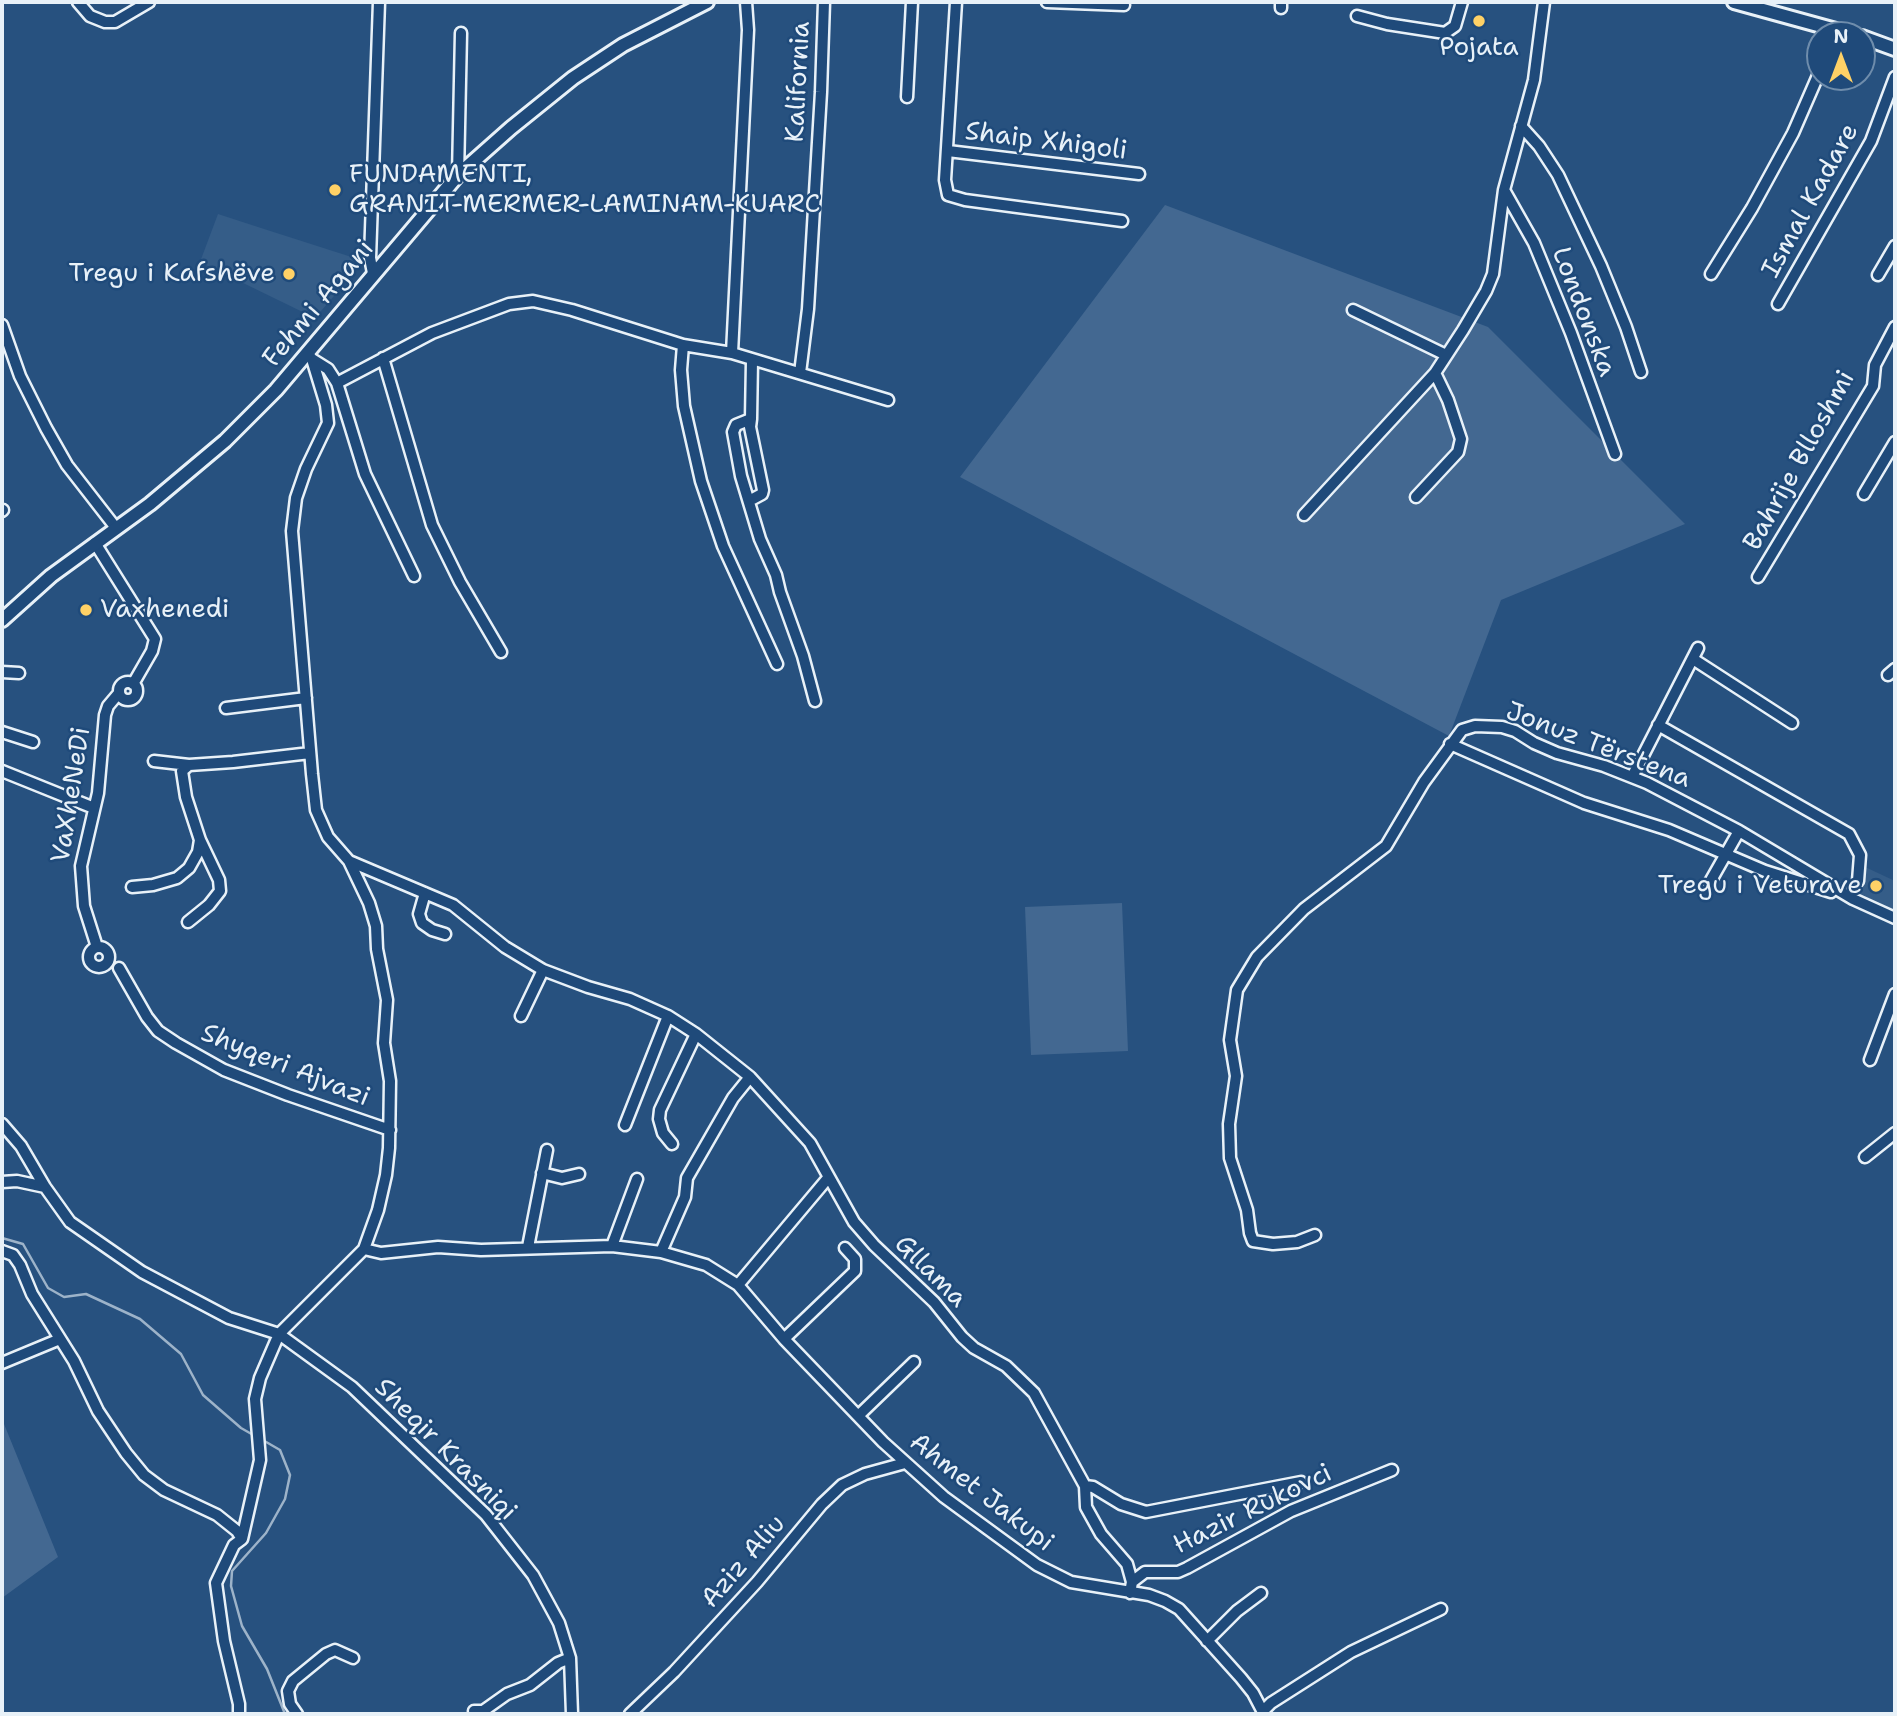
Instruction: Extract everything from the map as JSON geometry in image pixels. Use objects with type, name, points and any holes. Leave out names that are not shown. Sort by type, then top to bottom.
[{"type":"main road","name":"Fehmi Agani","points":[[2,620],[51,576],[207,459],[310,356],[373,273],[458,175],[510,128],[573,78],[623,45],[707,2]]},
{"type":"main road","points":[[1734,2],[1806,23]]},
{"type":"main road","points":[[1876,42],[1895,49]]},
{"type":"street","points":[[78,2],[90,16],[105,22],[115,22],[149,2]]},
{"type":"street","points":[[373,273],[370,258],[379,2]]},
{"type":"street","points":[[732,353],[748,30],[746,2]]},
{"type":"street","name":"Kalifornia","points":[[800,373],[808,309],[824,2]]},
{"type":"street","points":[[907,97],[912,2]]},
{"type":"street","name":"Shaip Xhigoli","points":[[956,2],[945,180],[948,195],[965,200],[1122,221]]},
{"type":"street","points":[[1047,2],[1124,5]]},
{"type":"street","points":[[1357,16],[1387,24],[1445,33],[1455,26],[1462,2]]},
{"type":"street","points":[[1304,515],[1435,373],[1486,291],[1493,274],[1504,190],[1534,80],[1544,2]]},
{"type":"street","points":[[458,175],[461,33]]},
{"type":"street","name":"Ismal Kadare","points":[[1778,304],[1871,141],[1895,77]]},
{"type":"street","points":[[1710,274],[1752,208],[1793,133],[1811,91]]},
{"type":"street","points":[[1521,126],[1539,146],[1558,175],[1601,266],[1641,372]]},
{"type":"street","name":"Shaip Xhigoli","points":[[948,152],[1139,174]]},
{"type":"street","name":"Londonska","points":[[1504,190],[1534,243],[1615,454]]},
{"type":"street","points":[[1878,275],[1895,246]]},
{"type":"street","points":[[337,383],[432,333],[521,302],[533,302],[572,310],[683,345],[732,353],[888,400]]},
{"type":"street","points":[[1353,310],[1446,355]]},
{"type":"street","points":[[2,325],[20,376],[43,424],[68,465],[116,528]]},
{"type":"street","name":"Bahrije Blloshmi","points":[[1758,577],[1873,386],[1875,365],[1895,327]]},
{"type":"street","points":[[683,345],[681,370],[684,406],[701,481],[723,546],[777,664]]},
{"type":"street","points":[[310,356],[328,369],[337,383],[365,474],[414,576]]},
{"type":"street","name":"Shyqeri Ajvazi","points":[[279,1334],[363,1249],[378,1210],[386,1175],[390,1129],[390,1072],[384,1043],[387,1000],[377,949],[376,926],[369,903],[349,861],[328,837],[316,810],[310,753],[292,531],[299,488],[328,423],[326,405],[310,356]]},
{"type":"street","points":[[383,358],[432,525],[460,582],[501,652]]},
{"type":"street","points":[[748,501],[762,494],[763,490],[750,427],[752,360]]},
{"type":"street","points":[[1416,497],[1458,452],[1461,439],[1448,400],[1435,373]]},
{"type":"street","points":[[751,419],[736,425],[733,432],[748,501],[760,539],[776,575],[779,592],[816,701]]},
{"type":"street","points":[[1864,494],[1895,442]]},
{"type":"street","name":"VaXheNeDi","points":[[95,543],[155,639],[152,651],[133,684],[123,684],[105,715],[99,793],[83,850],[80,884],[97,947]]},
{"type":"street","points":[[1632,777],[1698,648]]},
{"type":"street","points":[[1693,659],[1792,723]]},
{"type":"street","points":[[2,671],[19,673]]},
{"type":"street","points":[[226,708],[306,698]]},
{"type":"street","name":"Jonuz Tërstena","points":[[1658,725],[1849,834],[1860,855],[1858,881]]},
{"type":"street","name":"Jonuz Tërstena","points":[[1315,1235],[1297,1242],[1273,1244],[1253,1241],[1250,1233],[1247,1210],[1230,1158],[1229,1124],[1236,1076],[1230,1040],[1237,990],[1257,957],[1304,909],[1386,846],[1450,744],[1462,730],[1475,726],[1502,727],[1516,731],[1534,743],[1556,752],[1632,777],[1697,807],[1853,899],[1895,918]]},
{"type":"street","points":[[2,732],[33,742]]},
{"type":"street","points":[[1450,744],[1584,803],[1669,830],[1765,871],[1853,899]]},
{"type":"street","points":[[154,761],[189,765],[310,753]]},
{"type":"street","points":[[188,922],[209,905],[220,891],[219,880],[200,840],[186,797],[183,771],[189,765]]},
{"type":"street","points":[[2,771],[94,808]]},
{"type":"street","points":[[1710,882],[1724,853],[1739,831]]},
{"type":"street","points":[[132,887],[177,878],[189,868],[198,852],[200,840]]},
{"type":"street","name":"Gllama","points":[[349,861],[453,905],[505,947],[543,970],[629,999],[668,1016],[696,1034],[750,1077],[810,1143],[855,1222],[874,1245],[934,1302],[962,1337],[1006,1366],[1034,1392],[1085,1486],[1086,1507],[1101,1534],[1127,1564],[1132,1582]]},
{"type":"street","points":[[425,892],[419,914],[422,923],[445,934]]},
{"type":"street","name":"Shyqeri Ajvazi","points":[[119,968],[147,1017],[158,1031],[176,1044],[224,1070],[288,1095],[390,1129]]},
{"type":"street","points":[[521,1016],[543,970]]},
{"type":"street","points":[[1870,1060],[1895,995]]},
{"type":"street","points":[[625,1125],[668,1016]]},
{"type":"street","points":[[672,1144],[663,1133],[659,1119],[660,1110],[696,1034]]},
{"type":"street","points":[[661,1252],[685,1197],[687,1178],[733,1098],[750,1077]]},
{"type":"street","name":"Sheqir Krasniqi","points":[[2,1124],[21,1146],[70,1222],[142,1272],[229,1318],[279,1334],[352,1387],[486,1516],[533,1575],[559,1623],[570,1658],[572,1714]]},
{"type":"street","points":[[1865,1157],[1895,1133]]},
{"type":"street","points":[[528,1247],[547,1150]]},
{"type":"street","points":[[542,1173],[562,1178],[579,1174]]},
{"type":"street","points":[[738,1285],[828,1178]]},
{"type":"street","points":[[612,1246],[638,1179]]},
{"type":"street","points":[[2,1182],[17,1181],[45,1187]]},
{"type":"street","name":"Ahmet Jakupi","points":[[363,1249],[381,1252],[438,1247],[481,1250],[612,1246],[661,1252],[706,1265],[738,1285],[784,1339],[905,1463],[997,1538],[1037,1565],[1071,1582],[1165,1601],[1179,1609],[1241,1678],[1263,1713]]},
{"type":"street","points":[[784,1339],[855,1270],[855,1259],[845,1248]]},
{"type":"street","points":[[2,1251],[13,1255],[20,1265],[32,1294],[99,1411],[144,1475],[164,1490],[217,1515],[237,1531],[242,1539]]},
{"type":"street","points":[[239,1714],[224,1641],[216,1583],[234,1545],[242,1539],[260,1460],[255,1399],[260,1378],[279,1334]]},
{"type":"street","points":[[2,1363],[60,1339]]},
{"type":"street","points":[[858,1416],[914,1362]]},
{"type":"street","name":"Aziz Aliu","points":[[630,1714],[674,1672],[842,1485],[865,1474],[905,1463]]},
{"type":"street","name":"Hazir Rukovci","points":[[1132,1582],[1144,1572],[1178,1572],[1290,1511],[1392,1470]]},
{"type":"street","points":[[1085,1486],[1093,1487],[1121,1504],[1146,1512],[1301,1482]]},
{"type":"street","points":[[1130,1593],[1132,1582]]},
{"type":"street","points":[[1207,1641],[1237,1611],[1261,1593]]},
{"type":"street","points":[[1263,1713],[1322,1669],[1351,1652],[1441,1609]]},
{"type":"street","points":[[297,1714],[290,1704],[288,1691],[293,1681],[326,1654],[335,1650],[353,1658]]},
{"type":"street","points":[[474,1711],[483,1711],[507,1694],[530,1685],[558,1663],[570,1658]]},
{"type":"shaded area","points":[[1165,205],[1488,327],[1685,524],[1501,600],[1449,736],[960,477]]},
{"type":"shaded area","name":"Tregu i Kafshëve","points":[[218,214],[364,261],[315,318],[200,262]]},
{"type":"shaded area","name":"Tregu i Veturave","points":[[1863,866],[1895,881],[1895,911],[1854,891]]},
{"type":"shaded area","points":[[1122,903],[1128,1051],[1031,1055],[1025,907]]},
{"type":"shaded area","points":[[2,1419],[58,1557],[2,1598]]},
{"type":"waterway","points":[[2,1238],[23,1244],[48,1288],[64,1297],[86,1294],[140,1319],[181,1354],[203,1395],[241,1428],[255,1436]]},
{"type":"waterway","points":[[261,1439],[280,1450],[290,1475],[285,1499],[266,1533],[232,1571],[231,1586],[242,1626],[267,1669],[285,1714]]},
{"type":"place","name":"Pojata","points":[[1479,21]]},
{"type":"place","name":"FUNDAMENTI, GRANIT-MERMER-LAMINAM-KUARC","points":[[335,190]]},
{"type":"place","name":"Tregu i Kafshëve","points":[[289,274]]},
{"type":"place","name":"Vaxhenedi","points":[[86,610]]},
{"type":"place","name":"Tregu i Veturave","points":[[1876,886]]}]
